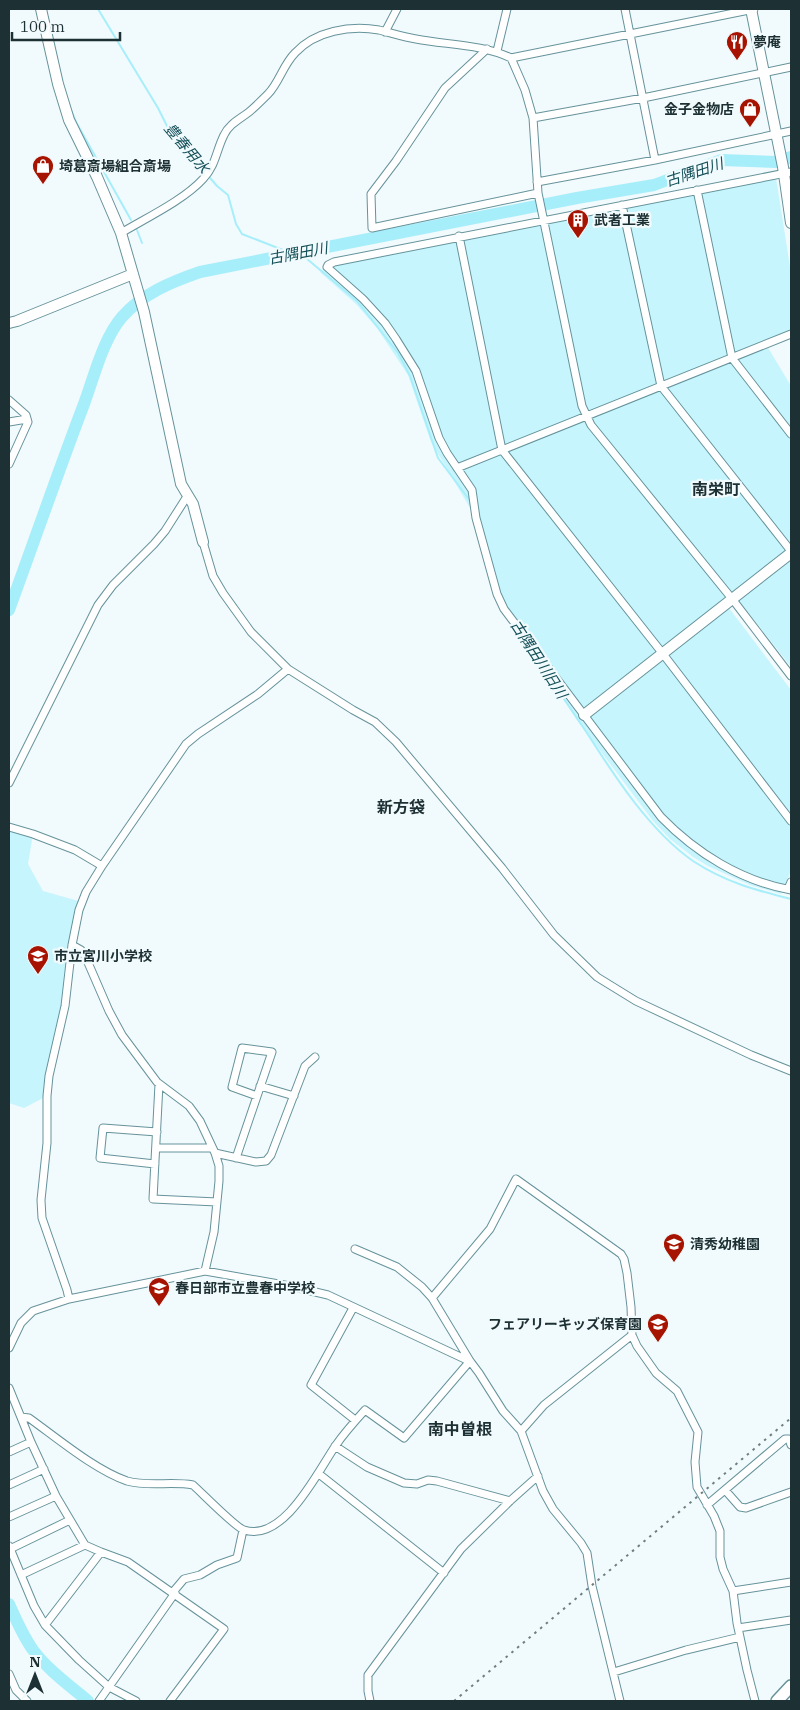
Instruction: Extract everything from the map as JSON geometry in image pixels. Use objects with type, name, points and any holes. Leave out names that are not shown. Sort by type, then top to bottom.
[{"type":"street","points":[[41,9],[58,84],[69,120],[97,177],[121,233],[144,312],[181,484],[193,504],[213,576],[223,593],[251,632],[288,668],[375,722],[396,742],[502,868],[554,935],[597,977],[636,1002],[791,1071]]},
{"type":"street","points":[[385,32],[397,9]]},
{"type":"street","points":[[497,51],[507,9]]},
{"type":"street","points":[[625,9],[654,160]]},
{"type":"street","points":[[121,233],[198,185],[214,164],[224,134],[234,122],[250,112],[270,92],[289,60],[306,43],[318,37],[342,30],[366,29],[416,39],[497,51],[512,58],[752,9],[777,136],[786,170],[791,223]]},
{"type":"street","points":[[486,49],[445,88],[396,162],[371,194],[372,228],[538,193]]},
{"type":"street","points":[[512,58],[525,90],[533,118],[538,193],[582,406],[586,416],[591,425],[733,600],[791,676]]},
{"type":"street","points":[[533,118],[643,98],[791,67]]},
{"type":"street","points":[[537,182],[777,136],[791,131]]},
{"type":"street","points":[[786,170],[622,205],[544,217],[334,262],[327,267],[363,299],[396,338],[416,370],[439,438],[472,490],[476,518],[497,594],[504,609],[660,817],[678,835],[700,852],[724,866],[758,880],[790,887]]},
{"type":"street","points":[[697,190],[732,358],[791,434]]},
{"type":"street","points":[[584,715],[733,600],[791,552],[660,386],[622,205]]},
{"type":"street","points":[[459,236],[502,450],[791,820]]},
{"type":"street","points":[[9,323],[133,274]]},
{"type":"street","points":[[457,468],[791,334]]},
{"type":"street","points":[[9,400],[26,415],[28,422],[9,464]]},
{"type":"street","points":[[9,422],[27,419]]},
{"type":"street","points":[[9,783],[98,606],[113,585],[165,531],[188,495]]},
{"type":"street","points":[[69,1299],[42,1218],[41,1200],[47,1143],[49,1076],[64,1006],[72,944],[86,892],[186,744],[258,694],[288,668]]},
{"type":"street","points":[[9,827],[75,850],[102,866]]},
{"type":"street","points":[[72,944],[81,950],[86,958],[109,1011],[122,1035],[159,1084],[189,1106],[200,1120],[213,1151],[219,1166],[217,1202],[214,1232],[205,1271]]},
{"type":"street","points":[[236,1158],[272,1052],[242,1048],[232,1087],[257,1096]]},
{"type":"street","points":[[156,1148],[213,1151],[256,1162],[266,1161],[271,1155],[305,1066],[315,1057]]},
{"type":"street","points":[[159,1084],[153,1199],[217,1202]]},
{"type":"street","points":[[260,1086],[294,1096]]},
{"type":"street","points":[[155,1164],[100,1158],[103,1128],[157,1132]]},
{"type":"street","points":[[432,1298],[490,1229],[516,1179],[621,1254],[627,1273],[632,1335],[637,1346],[656,1373],[677,1391],[698,1432],[695,1462],[697,1487],[714,1516],[720,1531],[722,1569],[733,1591],[738,1628],[755,1701]]},
{"type":"street","points":[[355,1249],[398,1268],[422,1287],[432,1298],[503,1411],[521,1431],[542,1491],[553,1510],[581,1542],[587,1553],[592,1586],[620,1701]]},
{"type":"street","points":[[9,1348],[21,1323],[33,1311],[69,1299],[205,1271],[290,1286],[328,1295],[470,1361]]},
{"type":"street","points":[[353,1308],[311,1385],[355,1420]]},
{"type":"street","points":[[521,1431],[544,1405],[632,1335]]},
{"type":"street","points":[[20,1417],[29,1418],[103,1470],[128,1481],[159,1485],[183,1483],[193,1485],[243,1530],[263,1531],[272,1527],[286,1516],[319,1474],[335,1446],[365,1410],[404,1438],[470,1361]]},
{"type":"street","points":[[9,1388],[56,1496],[84,1545],[128,1562],[224,1629],[170,1701]]},
{"type":"street","points":[[707,1505],[784,1439],[789,1439],[791,1445]]},
{"type":"street","points":[[9,1452],[31,1442]]},
{"type":"street","points":[[335,1446],[367,1467],[404,1482],[417,1484],[428,1480],[438,1481],[510,1501]]},
{"type":"street","points":[[9,1485],[44,1469]]},
{"type":"street","points":[[319,1474],[444,1573]]},
{"type":"street","points":[[370,1701],[368,1675],[461,1549],[538,1476]]},
{"type":"street","points":[[725,1490],[740,1507],[746,1508],[791,1492]]},
{"type":"street","points":[[9,1517],[56,1496]]},
{"type":"street","points":[[70,1520],[9,1548],[34,1606],[45,1625],[109,1688],[136,1701]]},
{"type":"street","points":[[99,1700],[184,1579],[200,1575],[217,1565],[237,1558],[243,1530]]},
{"type":"street","points":[[21,1575],[84,1545]]},
{"type":"street","points":[[45,1625],[100,1552]]},
{"type":"street","points":[[733,1591],[791,1582]]},
{"type":"street","points":[[738,1628],[791,1620]]},
{"type":"street","points":[[614,1672],[686,1650],[740,1638]]},
{"type":"street","points":[[9,1674],[16,1690],[27,1701]]},
{"type":"shaded area","points":[[776,178],[791,273],[791,329],[764,341],[791,386],[791,552],[726,604],[791,690],[791,871],[781,894],[750,885],[708,866],[670,839],[653,821],[577,720],[504,609],[476,518],[431,442],[408,375],[377,328],[356,304],[320,272],[327,266]]},
{"type":"shaded area","points":[[791,553],[791,667],[736,597]]},
{"type":"shaded area","name":"市立宮川小学校","points":[[9,827],[33,834],[28,864],[43,891],[82,902],[47,1096],[24,1108],[9,1103]]},
{"type":"waterway","name":"豊春用水","points":[[98,9],[158,108],[169,130],[217,186],[228,195],[236,224],[242,234],[283,250],[300,253],[357,301],[398,353],[410,376],[438,458],[471,502]]},
{"type":"waterway","name":"豊春用水","points":[[71,110],[131,220]]},
{"type":"waterway","name":"豊春用水","points":[[9,610],[104,347],[122,317],[148,295],[178,280],[200,272],[577,198],[654,185],[721,160],[777,162],[791,157]]},
{"type":"waterway","name":"豊春用水","points":[[137,230],[142,243]]},
{"type":"waterway","name":"古隅田川旧川","points":[[536,657],[634,802],[662,835],[693,861],[717,875],[753,889],[791,899]]},
{"type":"waterway","points":[[9,1604],[33,1650],[59,1677],[88,1701]]},
{"type":"railway","points":[[454,1701],[791,1418]]},
{"type":"place","name":"夢庵","points":[[737,61]]},
{"type":"place","name":"金子金物店","points":[[750,128]]},
{"type":"place","name":"埼葛斎場組合斎場","points":[[43,185]]},
{"type":"place","name":"武者工業","points":[[578,239]]},
{"type":"place","name":"市立宮川小学校","points":[[38,975]]},
{"type":"place","name":"清秀幼稚園","points":[[674,1263]]},
{"type":"place","name":"春日部市立豊春中学校","points":[[159,1307]]},
{"type":"place","name":"フェアリーキッズ保育園","points":[[658,1343]]},
{"type":"district","name":"南栄町","points":[[716,489]]},
{"type":"district","name":"新方袋","points":[[401,807]]},
{"type":"district","name":"南中曽根","points":[[460,1429]]},
{"type":"water label","name":"古隅田川","points":[[694,172]]},
{"type":"water label","name":"古隅田川","points":[[298,253]]}]
